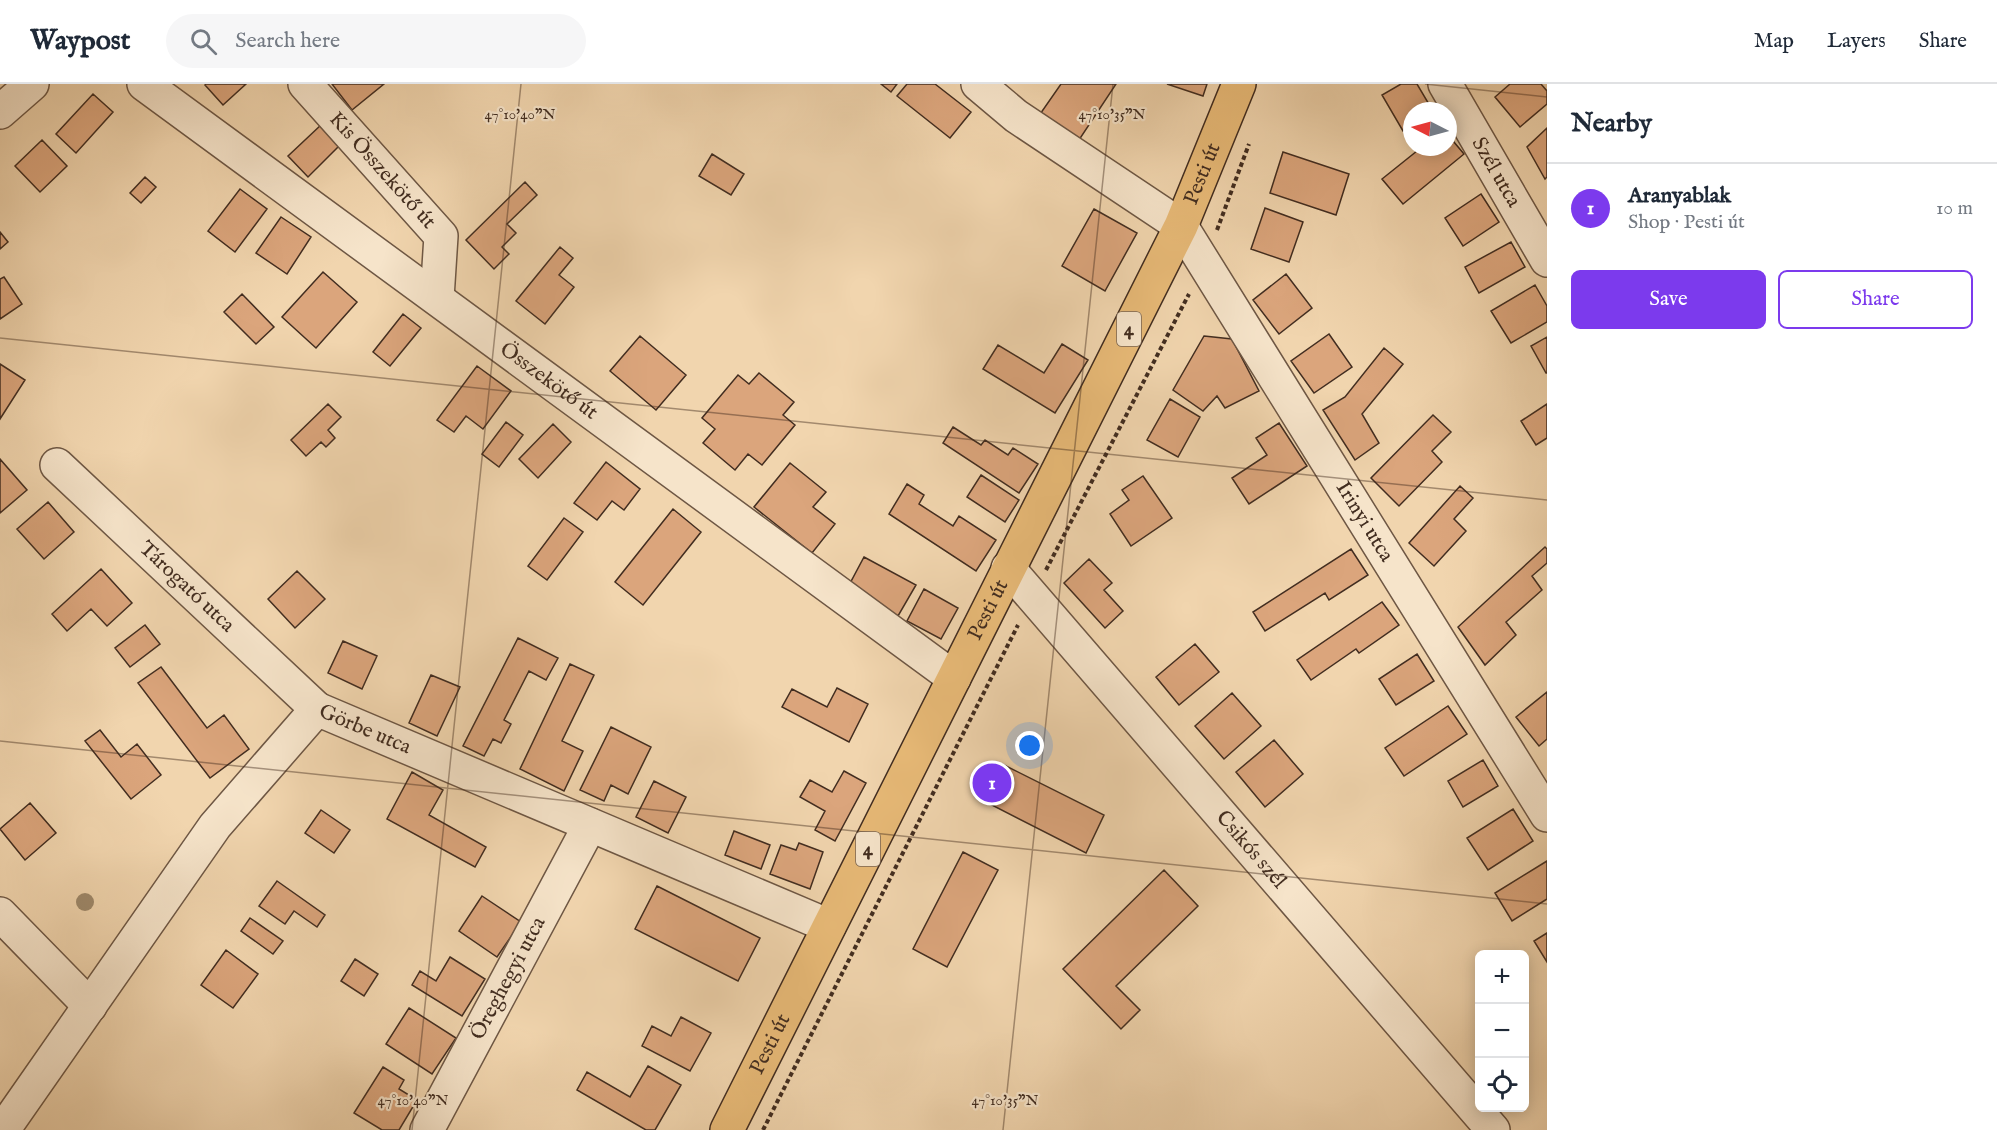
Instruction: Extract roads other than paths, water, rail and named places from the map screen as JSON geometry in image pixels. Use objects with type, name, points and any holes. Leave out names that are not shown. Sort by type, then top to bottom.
[{"type":"main road","name":"Pesti út","points":[[727,1130],[1181,226],[1239,84]]},
{"type":"street","points":[[0,112],[32,84]]},
{"type":"street","name":"Összekötő út","points":[[144,84],[954,678]]},
{"type":"street","name":"Kis Összekötő út","points":[[305,84],[441,236],[437,298]]},
{"type":"street","points":[[978,84],[1016,116],[1181,226]]},
{"type":"street","name":"Szél utca","points":[[1445,84],[1547,260]]},
{"type":"street","name":"Irinyi utca","points":[[1181,226],[1547,815]]},
{"type":"street","name":"Tárogató utca","points":[[57,465],[317,709]]},
{"type":"street","name":"Csikós szél","points":[[1008,568],[1494,1130]]},
{"type":"street","name":"Görbe utca","points":[[3,1130],[215,826],[317,709],[829,926]]},
{"type":"street","name":"Öreghegyi utca","points":[[427,1130],[590,825]]},
{"type":"street","points":[[0,914],[90,1006]]},
{"type":"place","name":"Aranyablak","points":[[992,783]]}]
